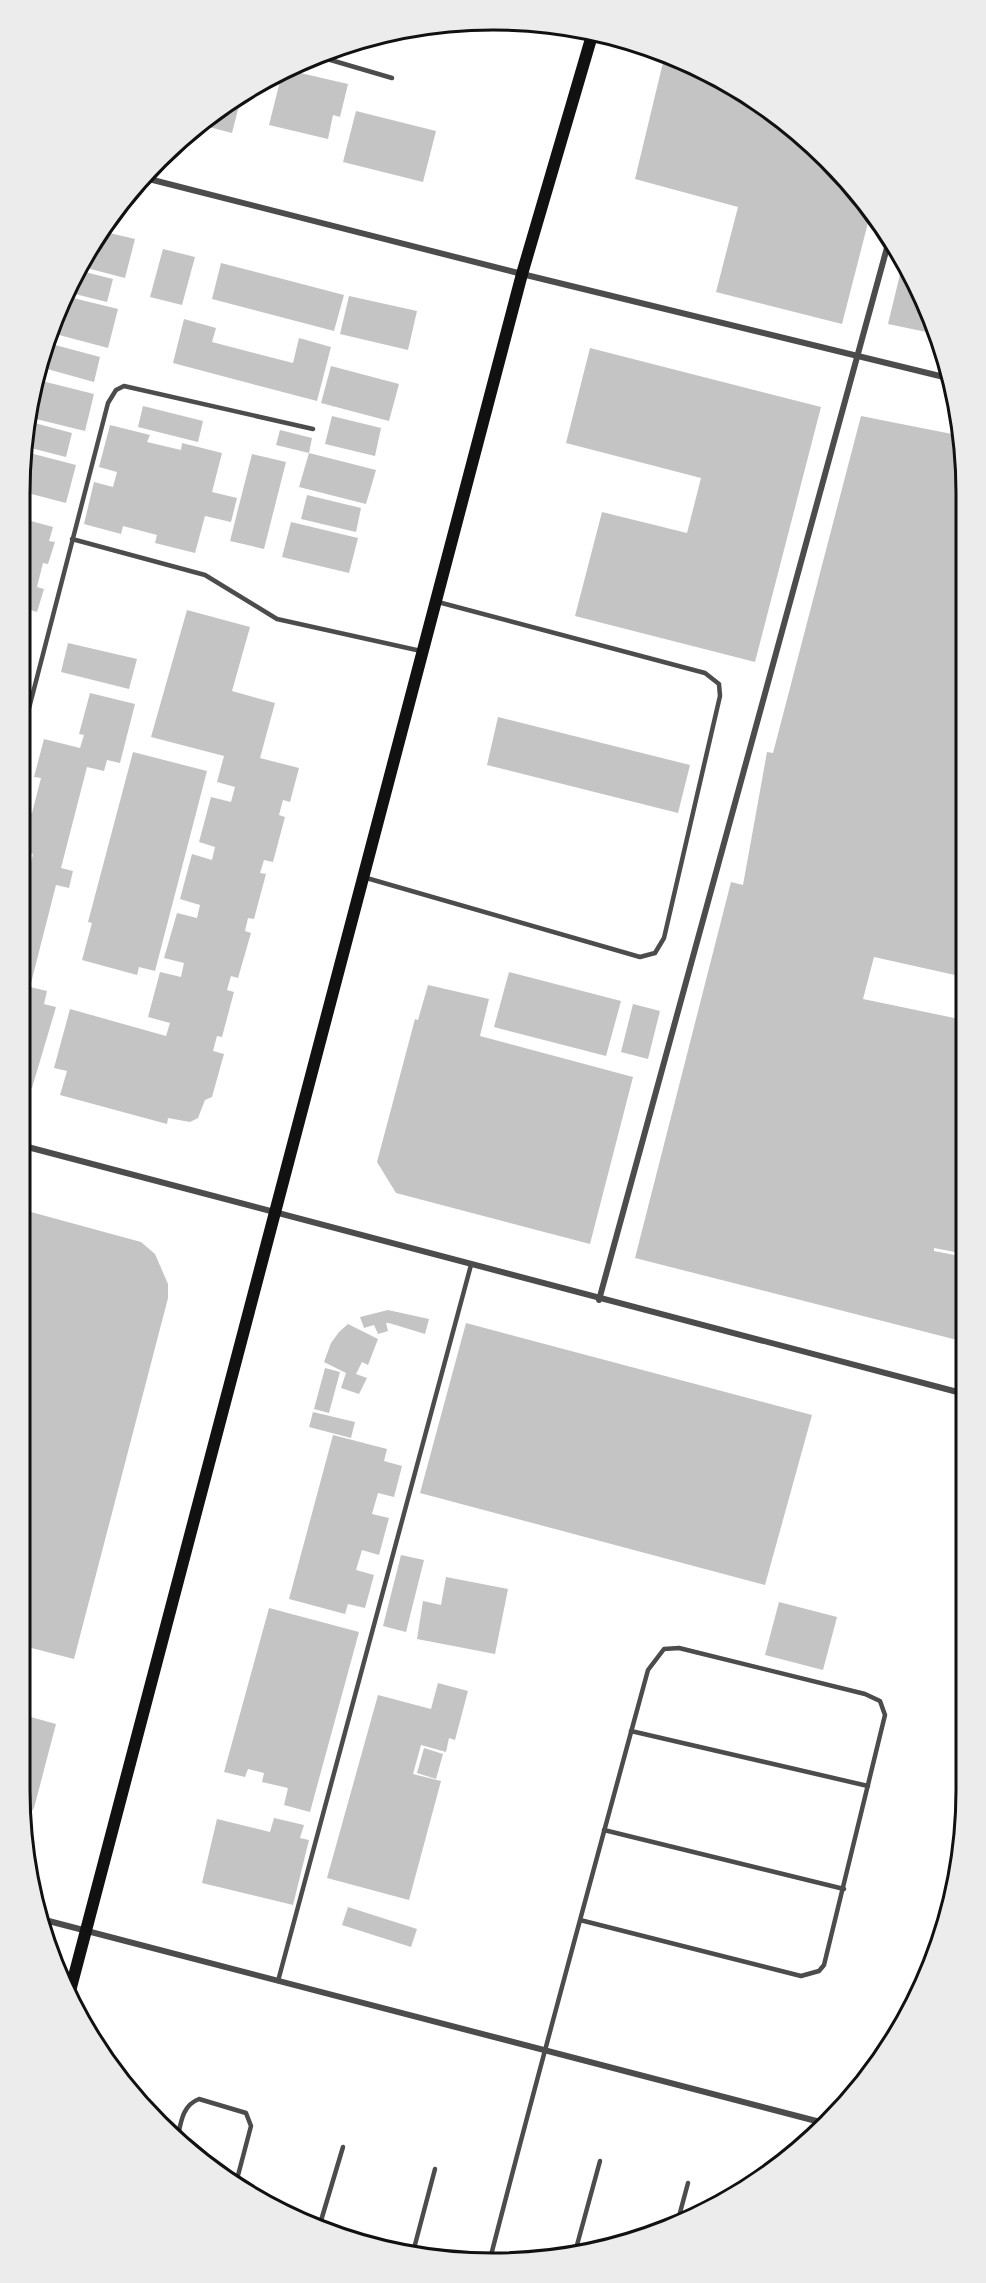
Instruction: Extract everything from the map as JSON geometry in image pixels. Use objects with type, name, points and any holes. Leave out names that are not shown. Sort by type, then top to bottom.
[{"type":"main road","points":[[72,1983],[522,274],[590,41]]},
{"type":"street","points":[[153,180],[859,358],[941,376]]},
{"type":"street","points":[[599,1300],[859,358],[887,250]]},
{"type":"street","points":[[30,1148],[599,1300],[956,1392]]},
{"type":"street","points":[[49,1921],[816,2121]]},
{"type":"lane","points":[[330,60],[392,78]]},
{"type":"lane","points":[[30,704],[108,403],[116,390],[124,386],[313,429]]},
{"type":"lane","points":[[72,539],[205,575],[277,619],[422,651]]},
{"type":"lane","points":[[363,877],[640,957],[655,953],[664,938],[720,696],[719,684],[705,673],[436,602]]},
{"type":"lane","points":[[278,1981],[471,1265]]},
{"type":"lane","points":[[492,2253],[544,2050],[648,1670],[664,1648],[679,1648],[875,1697],[883,1706],[885,1715],[844,1889],[824,1965],[819,1971],[801,1976],[580,1920]]},
{"type":"lane","points":[[631,1731],[868,1786]]},
{"type":"lane","points":[[604,1830],[844,1889]]},
{"type":"lane","points":[[179,2130],[183,2114],[188,2106],[199,2100],[246,2113],[251,2126],[238,2176]]},
{"type":"lane","points":[[322,2220],[343,2147]]},
{"type":"lane","points":[[577,2245],[600,2161]]},
{"type":"lane","points":[[415,2246],[435,2169]]},
{"type":"lane","points":[[680,2213],[688,2183]]},
{"type":"building","points":[[663,62],[725,92],[750,108],[798,145],[820,166],[868,222],[842,324],[716,292],[738,207],[635,179]]},
{"type":"building","points":[[299,73],[348,84],[340,117],[333,115],[328,139],[269,125],[280,83],[288,78]]},
{"type":"building","points":[[239,106],[232,133],[210,127]]},
{"type":"building","points":[[356,111],[436,131],[423,182],[343,162]]},
{"type":"building","points":[[110,233],[135,239],[125,278],[88,268]]},
{"type":"building","points":[[163,249],[195,257],[182,305],[150,297]]},
{"type":"building","points":[[221,263],[344,295],[334,331],[212,299]]},
{"type":"building","points":[[86,272],[113,279],[107,302],[75,294]]},
{"type":"building","points":[[900,273],[927,332],[888,324]]},
{"type":"building","points":[[349,296],[417,311],[408,350],[340,334]]},
{"type":"building","points":[[73,298],[118,309],[108,348],[58,335]]},
{"type":"building","points":[[184,319],[216,328],[212,342],[293,363],[299,338],[331,347],[317,401],[173,363]]},
{"type":"building","points":[[55,345],[100,357],[94,382],[47,369]]},
{"type":"building","points":[[590,348],[821,407],[755,662],[575,616],[602,512],[687,533],[701,478],[566,443]]},
{"type":"building","points":[[331,366],[399,384],[389,421],[321,403]]},
{"type":"building","points":[[44,382],[94,394],[85,431],[36,419]]},
{"type":"building","points":[[143,406],[203,421],[198,442],[138,427]]},
{"type":"building","points":[[332,416],[381,428],[375,456],[325,444]]},
{"type":"building","points":[[861,416],[952,434],[956,493],[956,975],[874,957],[863,999],[956,1018],[956,1252],[934,1248],[934,1251],[956,1255],[956,1340],[635,1258],[731,882],[743,885],[767,752],[773,753]]},
{"type":"building","points":[[36,423],[72,433],[66,457],[32,448]]},
{"type":"building","points":[[110,425],[150,435],[147,442],[181,450],[182,443],[222,453],[212,492],[237,498],[231,522],[205,516],[195,553],[155,543],[157,535],[123,526],[121,534],[84,524],[94,482],[113,487],[117,472],[99,467]]},
{"type":"building","points":[[280,430],[312,438],[309,453],[276,445]]},
{"type":"building","points":[[309,453],[376,470],[366,504],[299,487]]},
{"type":"building","points":[[32,454],[76,465],[66,503],[30,494]]},
{"type":"building","points":[[252,454],[286,462],[264,549],[230,541]]},
{"type":"building","points":[[307,495],[361,508],[356,532],[301,519]]},
{"type":"building","points":[[30,521],[53,527],[49,541],[55,542],[48,564],[43,563],[37,587],[44,589],[37,612],[31,610],[30,615]]},
{"type":"building","points":[[291,522],[358,538],[349,573],[282,557]]},
{"type":"building","points":[[187,610],[250,627],[232,691],[275,703],[260,758],[299,768],[290,802],[283,800],[279,815],[285,817],[273,862],[264,860],[260,873],[266,874],[254,919],[248,918],[245,931],[251,933],[238,978],[231,976],[227,990],[234,992],[222,1037],[217,1036],[213,1051],[224,1054],[212,1097],[205,1100],[198,1118],[190,1122],[168,1118],[167,1124],[60,1095],[67,1071],[54,1068],[70,1009],[166,1036],[170,1023],[148,1017],[160,972],[181,977],[184,963],[164,958],[177,913],[197,918],[200,905],[180,899],[192,854],[212,860],[215,847],[199,842],[211,797],[231,802],[235,787],[217,782],[224,756],[151,737]]},
{"type":"building","points":[[68,643],[137,659],[129,689],[61,672]]},
{"type":"building","points":[[90,693],[135,704],[120,763],[107,760],[104,771],[87,767],[61,868],[73,871],[69,888],[56,885],[30,987],[30,867],[33,854],[30,853],[30,813],[32,813],[41,778],[34,777],[44,739],[80,748],[84,735],[79,734]]},
{"type":"building","points":[[498,717],[690,765],[678,813],[487,765]]},
{"type":"building","points":[[133,752],[207,771],[155,971],[139,967],[137,975],[82,960],[92,923],[88,922]]},
{"type":"building","points":[[509,972],[621,1001],[606,1056],[494,1027]]},
{"type":"building","points":[[428,985],[489,999],[480,1036],[633,1077],[590,1244],[396,1193],[377,1162],[415,1019],[418,1020]]},
{"type":"building","points":[[30,987],[47,991],[44,1004],[56,1007],[32,1088],[30,1088]]},
{"type":"building","points":[[633,1004],[660,1011],[648,1059],[621,1052]]},
{"type":"building","points":[[30,1212],[141,1242],[155,1254],[168,1284],[168,1298],[74,1659],[30,1648]]},
{"type":"building","points":[[388,1310],[429,1319],[425,1334],[389,1323],[386,1323],[388,1331],[378,1334],[374,1325],[364,1328],[360,1317]]},
{"type":"building","points":[[466,1323],[812,1415],[765,1585],[420,1493]]},
{"type":"building","points":[[348,1324],[378,1339],[368,1365],[362,1362],[356,1374],[367,1378],[359,1394],[341,1388],[346,1373],[324,1362],[331,1343]]},
{"type":"building","points":[[325,1368],[340,1372],[329,1413],[314,1409]]},
{"type":"building","points":[[313,1412],[355,1422],[351,1438],[309,1427]]},
{"type":"building","points":[[333,1435],[387,1449],[384,1461],[402,1466],[394,1497],[378,1493],[372,1514],[389,1518],[379,1555],[362,1550],[356,1570],[374,1575],[365,1608],[348,1604],[345,1614],[289,1599]]},
{"type":"building","points":[[401,1555],[424,1560],[406,1632],[383,1626]]},
{"type":"building","points":[[446,1577],[508,1589],[495,1654],[417,1639],[423,1601],[441,1605]]},
{"type":"building","points":[[779,1602],[837,1617],[823,1670],[765,1655]]},
{"type":"building","points":[[269,1608],[359,1632],[310,1812],[284,1805],[288,1788],[262,1782],[264,1773],[248,1769],[245,1777],[224,1772]]},
{"type":"building","points":[[438,1683],[468,1691],[455,1740],[449,1738],[446,1752],[421,1745],[413,1774],[441,1781],[409,1900],[327,1878],[378,1695],[431,1709]]},
{"type":"building","points":[[30,1717],[56,1724],[34,1808],[31,1813]]},
{"type":"building","points":[[424,1748],[443,1754],[436,1779],[417,1773]]},
{"type":"building","points":[[274,1818],[304,1825],[300,1838],[309,1840],[293,1905],[202,1883],[217,1819],[270,1832]]},
{"type":"building","points":[[348,1907],[417,1929],[411,1947],[342,1925]]}]
